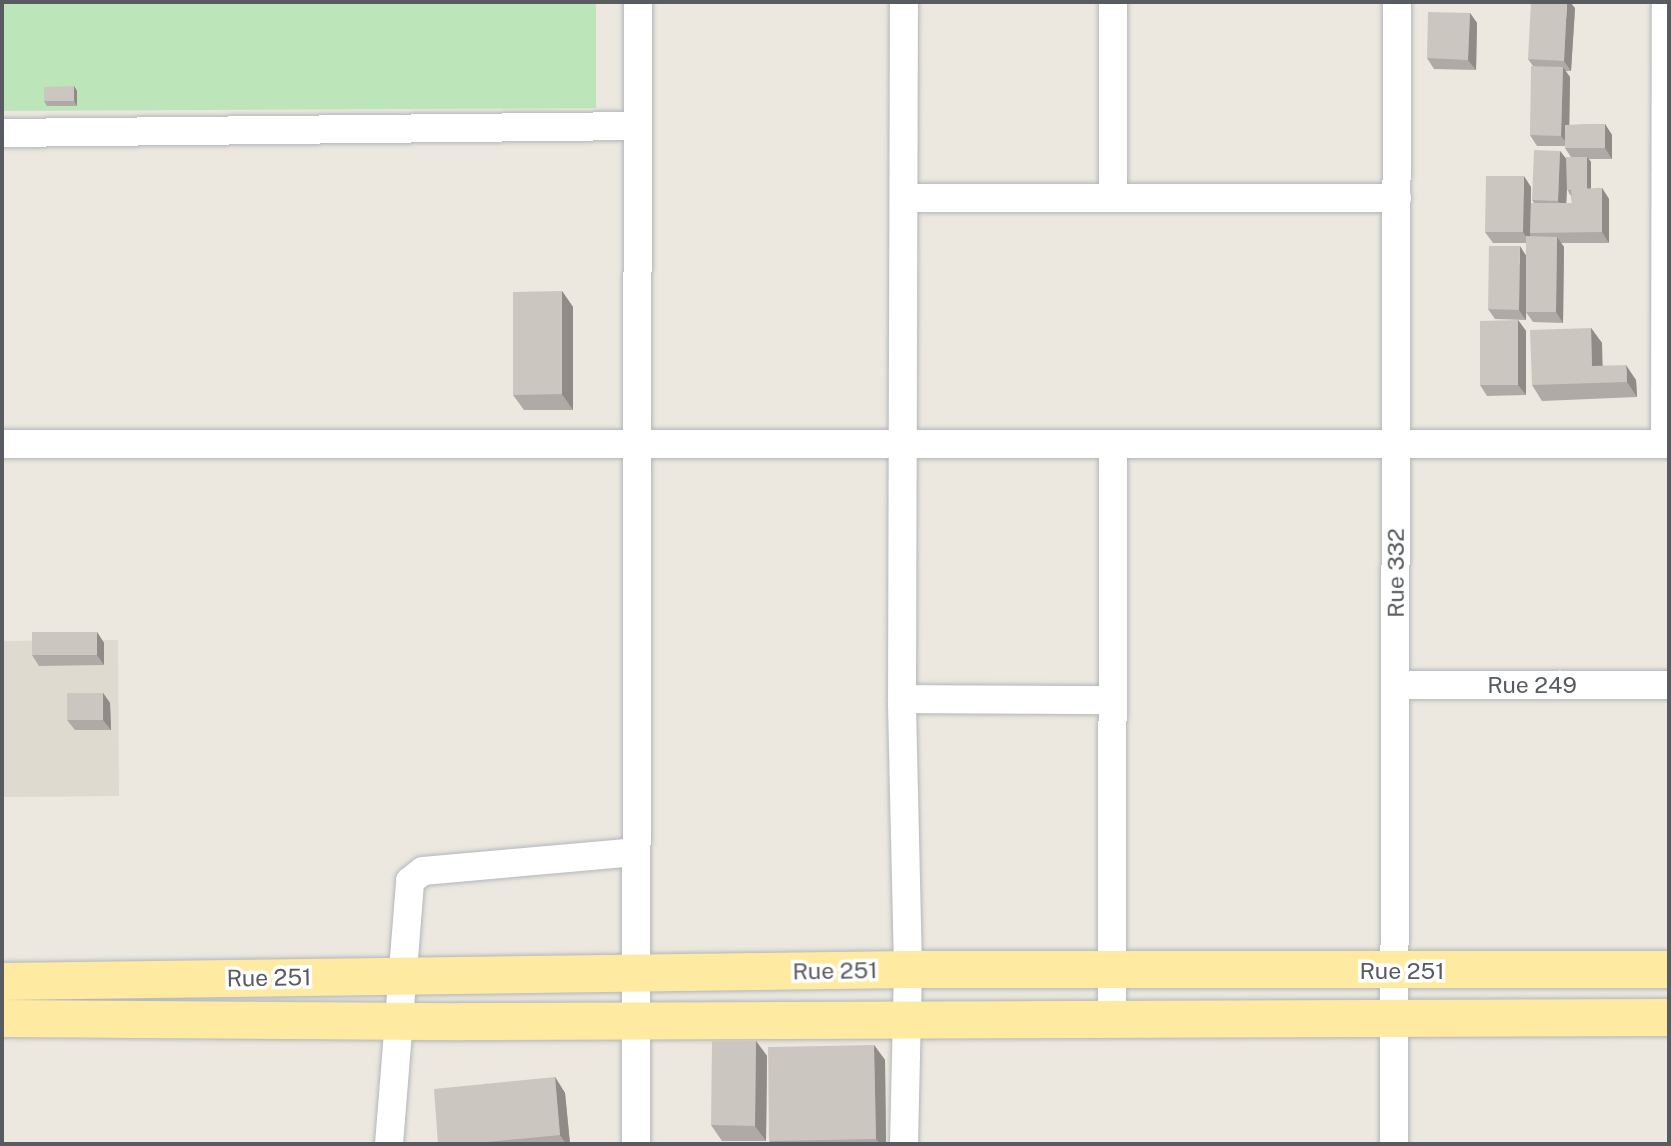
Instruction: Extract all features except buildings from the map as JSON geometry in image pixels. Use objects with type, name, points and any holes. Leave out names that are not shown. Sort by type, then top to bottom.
[{"type":"main road","name":"Rue 251","points":[[2,981],[908,970],[1669,969]]},
{"type":"main road","name":"Rue 251","points":[[2,1018],[1394,1020],[1669,1017]]},
{"type":"street","points":[[636,1144],[639,974],[635,852],[638,2]]},
{"type":"street","points":[[904,2],[902,699],[908,970],[904,1144]]},
{"type":"street","points":[[1113,2],[1113,198]]},
{"type":"street","name":"Rue 332","points":[[1394,1144],[1397,2]]},
{"type":"street","points":[[2,444],[1667,444],[1666,2]]},
{"type":"street","points":[[2,133],[637,126]]},
{"type":"street","points":[[904,198],[1397,198]]},
{"type":"street","points":[[1112,1020],[1113,444]]},
{"type":"street","name":"Rue 249","points":[[1396,685],[1669,685]]},
{"type":"street","points":[[902,699],[1113,700]]},
{"type":"street","points":[[389,1144],[406,977],[405,897],[410,881],[424,871],[635,852]]},
{"type":"shaded area","points":[[118,640],[119,796],[2,797],[2,641]]},
{"type":"green space","points":[[2,2],[596,2],[596,108],[2,111]]}]
